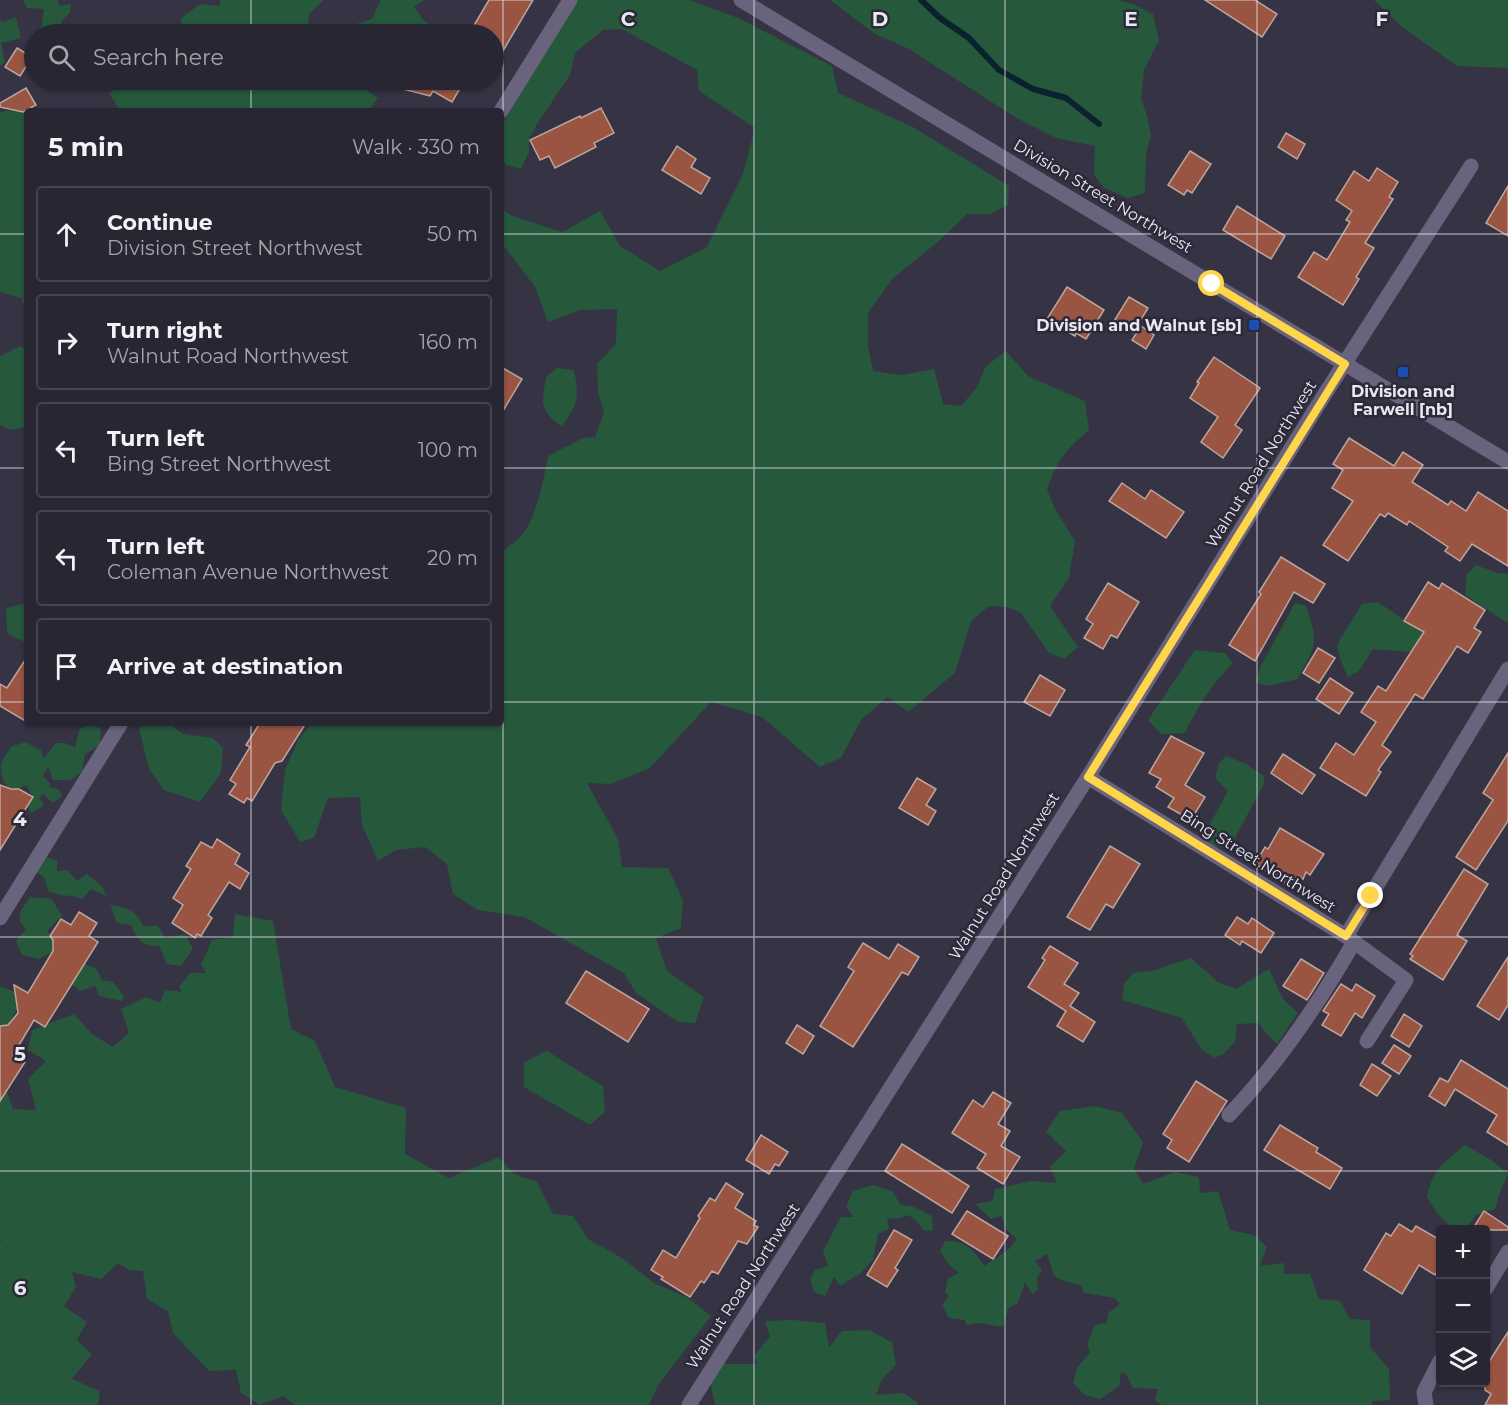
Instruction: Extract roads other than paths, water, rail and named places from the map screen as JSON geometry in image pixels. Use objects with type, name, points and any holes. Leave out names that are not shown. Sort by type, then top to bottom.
[{"type":"street","points":[[503,108],[570,0]]},
{"type":"street","name":"Division Street Northwest","points":[[741,0],[1508,462]]},
{"type":"street","name":"Walnut Road Northwest","points":[[689,1405],[1088,777],[1471,166]]},
{"type":"street","points":[[1230,1115],[1255,1088],[1319,1000],[1350,939],[1508,669]]},
{"type":"street","points":[[0,918],[4,900],[119,726]]},
{"type":"street","name":"Bing Street Northwest","points":[[1088,777],[1350,939],[1406,980],[1367,1041]]},
{"type":"street","points":[[1490,1280],[1508,1252]]},
{"type":"street","points":[[1425,1398],[1436,1370]]},
{"type":"waterway","points":[[921,0],[940,18],[969,38],[999,70],[1033,89],[1066,98],[1099,124]]},
{"type":"place","name":"Division and Walnut [sb]","points":[[1254,325]]},
{"type":"place","name":"Division and Farwell [nb]","points":[[1403,372]]}]
